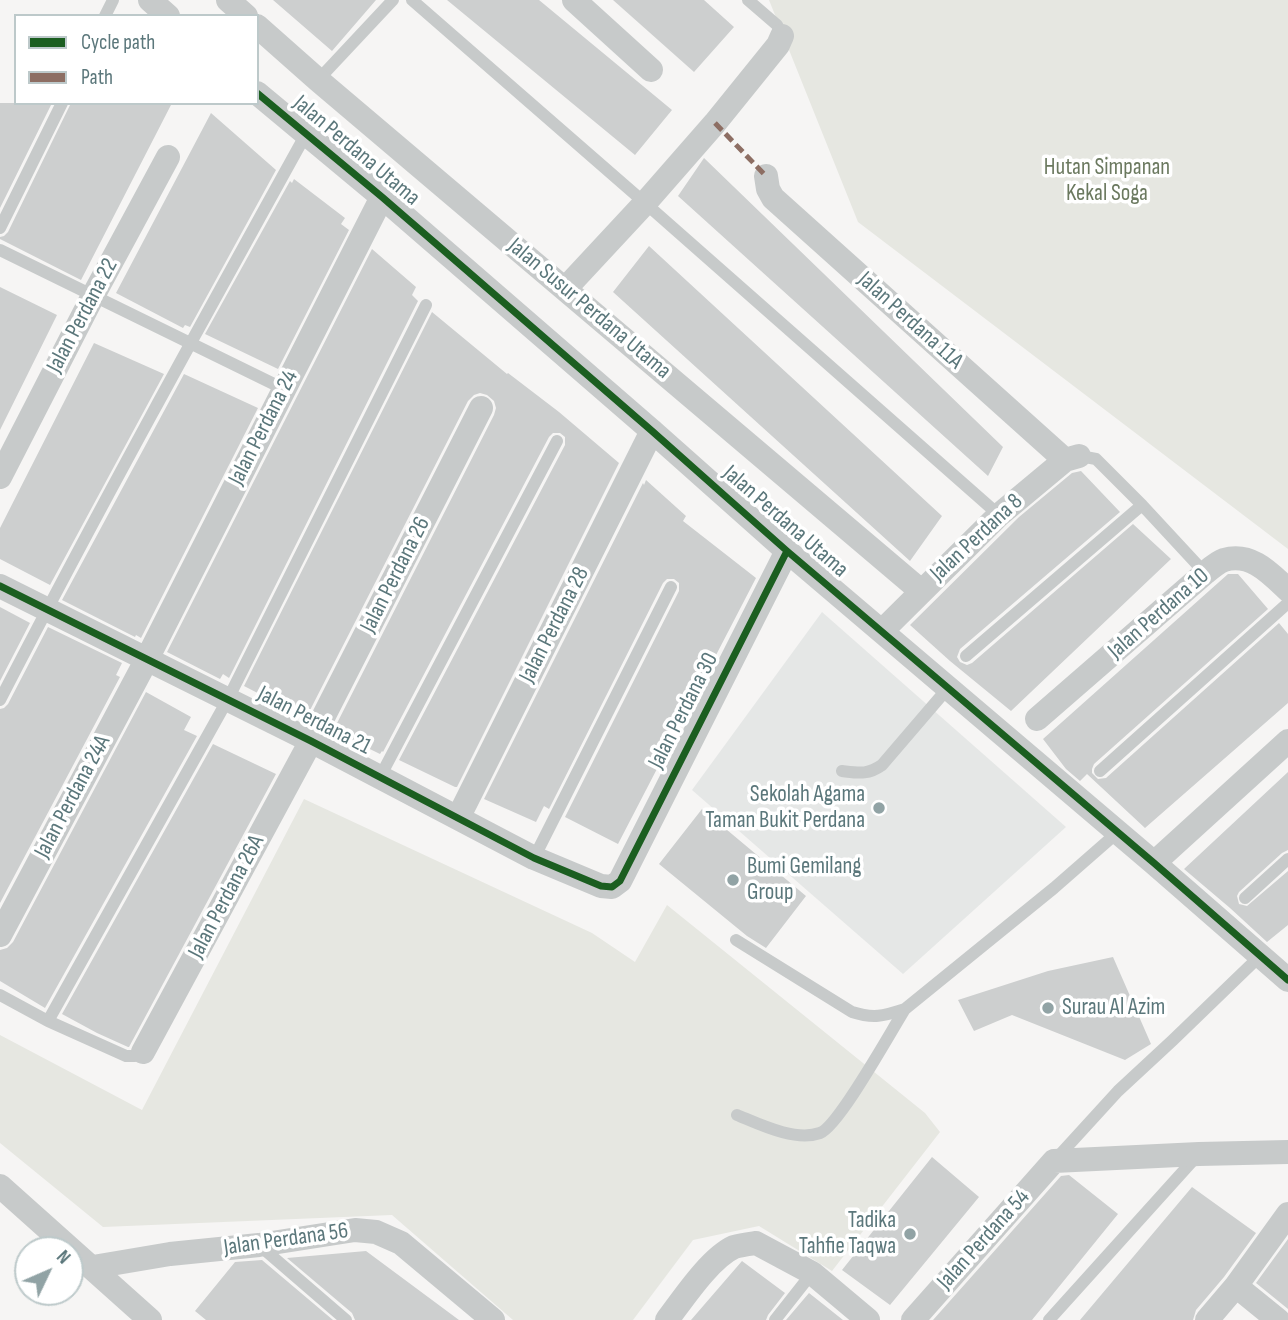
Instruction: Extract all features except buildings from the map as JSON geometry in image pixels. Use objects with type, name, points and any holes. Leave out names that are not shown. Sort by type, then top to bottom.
[{"type":"street","points":[[150,0],[166,14]]},
{"type":"street","points":[[228,0],[244,14]]},
{"type":"street","points":[[574,0],[651,70]]},
{"type":"street","name":"Jalan Susur Perdana Utama","points":[[259,28],[921,591]]},
{"type":"street","points":[[565,289],[715,123],[782,36]]},
{"type":"street","name":"Jalan Perdana Utama","points":[[259,95],[382,197],[787,551],[1288,980]]},
{"type":"street","name":"Jalan Perdana 22","points":[[0,477],[168,158]]},
{"type":"street","name":"Jalan Perdana 11A","points":[[766,176],[768,190],[773,198],[1073,458]]},
{"type":"street","name":"Jalan Perdana 24","points":[[147,659],[382,197]]},
{"type":"street","name":"Jalan Perdana 26","points":[[311,741],[481,408]]},
{"type":"street","name":"Jalan Perdana 28","points":[[458,818],[652,431]]},
{"type":"street","name":"Jalan Perdana 8","points":[[882,631],[999,515],[1073,458]]},
{"type":"street","name":"Jalan Perdana 30","points":[[612,887],[620,881],[787,551]]},
{"type":"street","name":"Jalan Perdana 10","points":[[1037,719],[1223,560],[1243,558],[1266,568],[1288,590]]},
{"type":"street","name":"Jalan Perdana 21","points":[[0,586],[311,741],[534,858],[601,886],[612,887]]},
{"type":"street","name":"Jalan Perdana 24A","points":[[0,935],[147,659]]},
{"type":"street","name":"Jalan Perdana 26A","points":[[143,1052],[311,741]]},
{"type":"street","points":[[1154,863],[1288,741]]},
{"type":"street","points":[[1054,1161],[1288,1152]]},
{"type":"street","name":"Jalan Perdana 54","points":[[913,1320],[1054,1161]]},
{"type":"street","points":[[0,1186],[150,1320]]},
{"type":"street","points":[[1207,1320],[1236,1286],[1288,1214]]},
{"type":"street","name":"Jalan Perdana 56","points":[[93,1268],[170,1254],[258,1245],[355,1230],[376,1232],[401,1243],[493,1320]]},
{"type":"street","points":[[667,1320],[716,1261],[734,1248],[756,1242],[812,1273],[868,1320]]},
{"type":"street","points":[[1236,1286],[1278,1320]]},
{"type":"lane","points":[[318,80],[393,0]]},
{"type":"lane","points":[[412,0],[999,515]]},
{"type":"lane","points":[[748,0],[777,25],[782,36]]},
{"type":"lane","points":[[0,228],[61,105]]},
{"type":"lane","points":[[0,700],[306,134]]},
{"type":"lane","points":[[0,250],[284,389]]},
{"type":"lane","points":[[48,1021],[228,699],[426,305]]},
{"type":"lane","points":[[380,777],[558,442]]},
{"type":"lane","points":[[1073,458],[1096,459],[1205,573]]},
{"type":"lane","points":[[966,656],[1142,505]]},
{"type":"lane","points":[[534,858],[671,587]]},
{"type":"lane","points":[[1100,771],[1288,603]]},
{"type":"lane","points":[[842,771],[873,772],[882,765],[948,688]]},
{"type":"lane","points":[[737,1115],[774,1130],[803,1135],[820,1133],[831,1126],[905,1009],[1054,888],[1118,832]]},
{"type":"lane","points":[[1245,898],[1288,859]]},
{"type":"lane","points":[[736,940],[852,1012],[868,1017],[883,1016],[905,1009]]},
{"type":"lane","points":[[1054,1161],[1118,1091],[1260,956]]},
{"type":"lane","points":[[0,995],[48,1021],[126,1056],[143,1052]]},
{"type":"lane","points":[[1049,1320],[1199,1154]]},
{"type":"lane","points":[[258,1245],[346,1320]]},
{"type":"lane","points":[[775,1320],[812,1273]]},
{"type":"shaded area","name":"Sekolah Agama Taman Bukit Perdana","points":[[822,612],[1066,827],[903,974],[692,790]]},
{"type":"green space","name":"Hutan Simpanan Kekal Soga","points":[[769,0],[1288,0],[1288,549],[858,222]]},
{"type":"green space","points":[[304,799],[592,933],[635,962],[667,905],[925,1113],[940,1132],[832,1271],[759,1226],[693,1240],[633,1320],[513,1320],[392,1215],[103,1227],[0,1143],[0,1035],[142,1110]]},
{"type":"marked path","points":[[715,123],[766,176]]},
{"type":"cycle path","points":[[259,95],[382,197],[787,551],[1288,980]]},
{"type":"cycle path","points":[[0,586],[311,741],[534,858],[601,886],[612,887],[620,881],[787,551]]},
{"type":"place","name":"Sekolah Agama Taman Bukit Perdana","points":[[879,808]]},
{"type":"place","name":"Bumi Gemilang Group","points":[[733,880]]},
{"type":"place","name":"Surau Al Azim","points":[[1048,1008]]},
{"type":"place","name":"Tadika Tahfie Taqwa","points":[[910,1234]]}]
